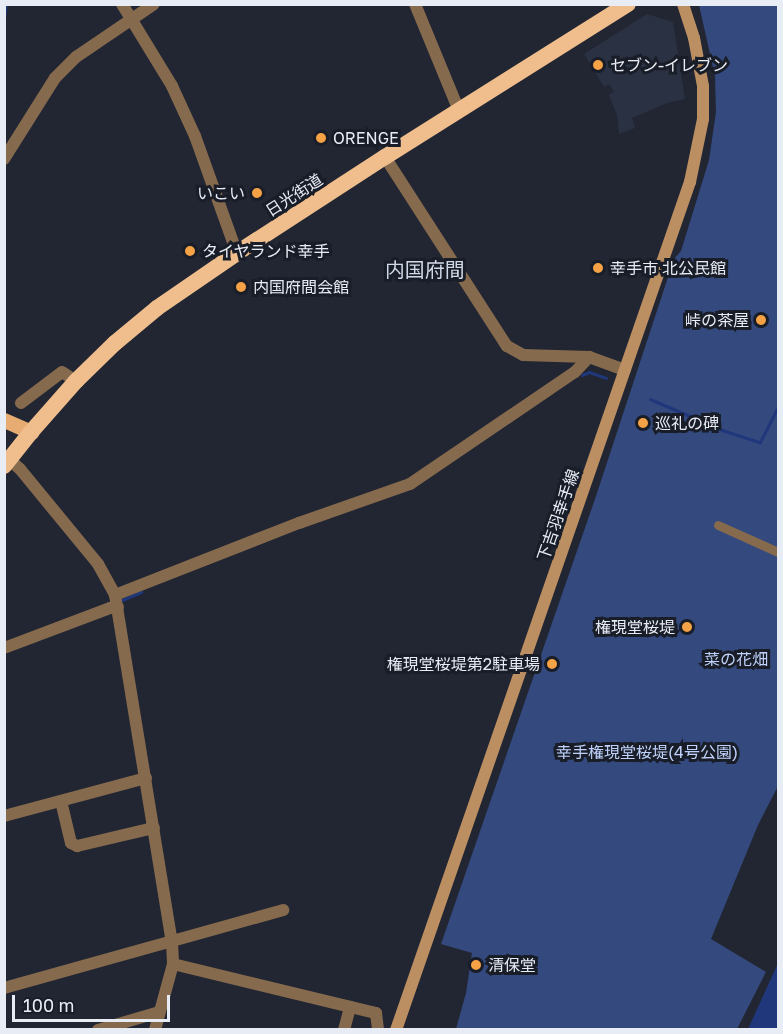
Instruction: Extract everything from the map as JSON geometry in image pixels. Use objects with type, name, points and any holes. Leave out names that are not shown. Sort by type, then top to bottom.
[{"type":"highway","name":"日光街道","points":[[7,463],[76,381],[133,327],[237,253],[628,4]]},
{"type":"main road","name":"下吉羽幸手線","points":[[396,1029],[690,182],[700,140],[703,86],[694,38],[683,4]]},
{"type":"main road","points":[[4,420],[31,432]]},
{"type":"street","points":[[122,4],[172,86],[195,136],[237,253]]},
{"type":"street","points":[[4,159],[55,78],[76,57],[154,4]]},
{"type":"street","points":[[415,4],[459,111]]},
{"type":"street","points":[[385,157],[507,346],[523,355],[589,357],[625,370]]},
{"type":"street","points":[[4,648],[110,608],[116,601],[299,523],[410,484],[576,372],[589,357]]},
{"type":"street","points":[[21,403],[62,372],[76,381]]},
{"type":"street","points":[[7,463],[20,468],[98,564],[116,601],[172,943],[173,964],[155,1029]]},
{"type":"street","points":[[718,525],[778,552]]},
{"type":"street","points":[[4,816],[146,778]]},
{"type":"street","points":[[61,801],[71,843],[77,846],[154,828]]},
{"type":"street","points":[[4,988],[172,943],[283,910]]},
{"type":"street","points":[[173,964],[376,1013],[378,1029]]},
{"type":"street","points":[[345,1029],[350,1007]]},
{"type":"street","points":[[98,1029],[159,1012]]},
{"type":"shaded area","points":[[647,14],[673,22],[685,99],[667,103],[632,118],[635,128],[619,134],[617,115],[609,95],[614,91],[609,84],[604,87],[584,54]]},
{"type":"shaded area","points":[[778,963],[778,1029],[748,1029]]},
{"type":"green space","name":"幸手権現堂桜堤(4号公園)","points":[[699,5],[778,5],[778,786],[758,825],[711,939],[766,972],[737,1029],[456,1029],[466,993],[472,953],[441,944],[596,496],[674,259],[681,251],[709,160],[716,112],[715,76]]},
{"type":"waterway","points":[[4,17],[6,4]]},
{"type":"waterway","points":[[582,375],[589,372],[606,378]]},
{"type":"waterway","points":[[650,399],[722,430],[760,442],[778,407]]},
{"type":"waterway","points":[[122,600],[141,592]]},
{"type":"place","name":"セブン-イレブン","points":[[598,65]]},
{"type":"place","name":"ORENGE","points":[[321,138]]},
{"type":"place","name":"いこい","points":[[257,193]]},
{"type":"place","name":"タイヤランド幸手","points":[[190,251]]},
{"type":"place","name":"幸手市 北公民館","points":[[598,268]]},
{"type":"place","name":"内国府間会館","points":[[241,287]]},
{"type":"place","name":"峠の茶屋","points":[[761,320]]},
{"type":"place","name":"巡礼の碑","points":[[643,423]]},
{"type":"place","name":"権現堂桜堤","points":[[687,627]]},
{"type":"place","name":"権現堂桜堤第2駐車場","points":[[552,664]]},
{"type":"place","name":"清保堂","points":[[476,965]]},
{"type":"district","name":"内国府間","points":[[425,269]]},
{"type":"park label","name":"菜の花畑","points":[[736,659]]}]
